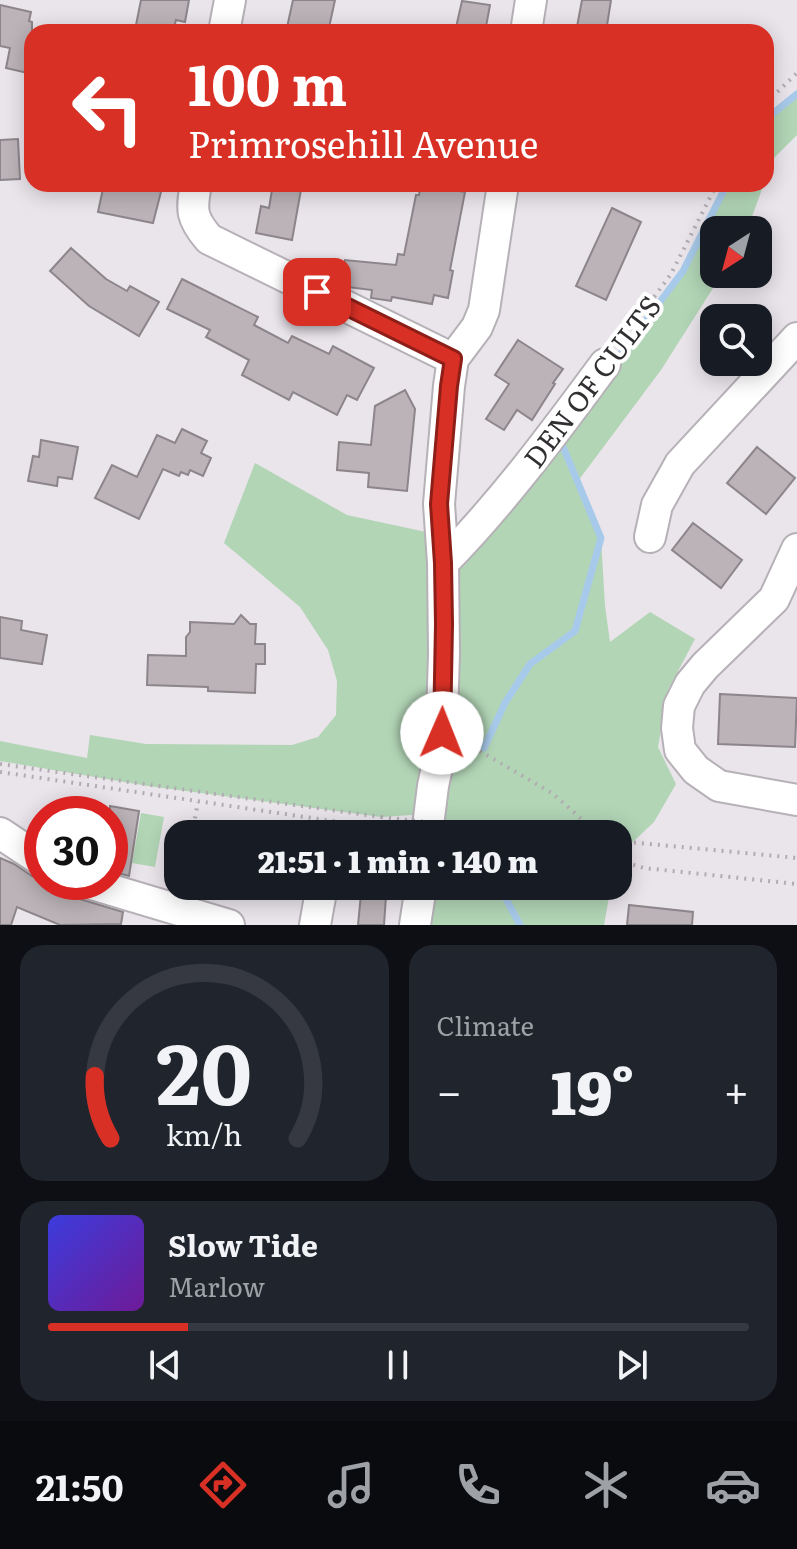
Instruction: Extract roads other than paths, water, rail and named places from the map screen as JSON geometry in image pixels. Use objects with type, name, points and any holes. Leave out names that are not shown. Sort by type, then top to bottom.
[{"type":"street","points":[[226,24],[230,0]]},
{"type":"street","points":[[527,24],[531,0]]},
{"type":"street","points":[[194,192],[191,207],[194,218],[209,239],[453,359]]},
{"type":"street","points":[[420,820],[433,786],[441,748],[444,654],[439,504],[449,386],[453,359],[477,327],[484,310],[502,192]]},
{"type":"street","points":[[650,537],[657,505],[680,464],[797,338]]},
{"type":"street","name":"DEN OF CULTS","points":[[443,563],[490,513],[605,364]]},
{"type":"street","points":[[797,549],[774,599],[690,684],[679,706],[677,728],[680,750],[696,770],[719,786],[797,800]]},
{"type":"street","points":[[0,833],[24,849]]},
{"type":"street","points":[[128,894],[229,925]]},
{"type":"street","points":[[315,925],[319,900]]},
{"type":"street","points":[[415,925],[419,900]]},
{"type":"waterway","points":[[774,113],[797,94]]},
{"type":"waterway","points":[[614,363],[683,271],[723,192]]},
{"type":"waterway","points":[[484,748],[505,703],[530,664],[575,631],[601,538],[559,437]]},
{"type":"waterway","points":[[507,900],[520,925]]}]
